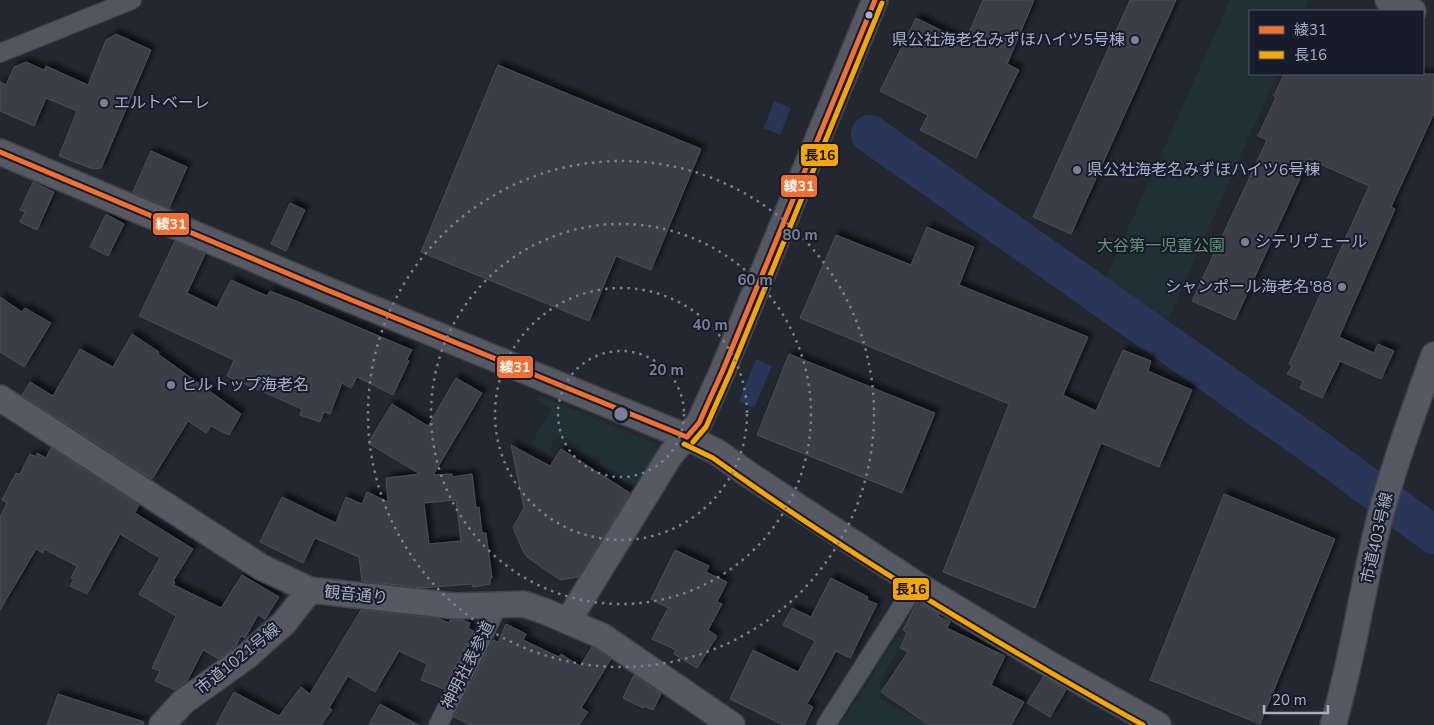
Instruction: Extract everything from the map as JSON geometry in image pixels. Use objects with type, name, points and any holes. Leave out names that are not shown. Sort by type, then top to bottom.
[{"type":"street","points":[[0,53],[132,0]]},
{"type":"street","points":[[568,622],[671,454],[699,424],[875,0]]},
{"type":"street","points":[[1388,0],[1412,10]]},
{"type":"street","points":[[0,152],[327,290],[687,437],[717,452],[916,584],[1048,664],[1158,725]]},
{"type":"street","name":"市道403号線","points":[[1333,725],[1345,681],[1388,488],[1424,413],[1434,355]]},
{"type":"street","name":"観音通り","points":[[0,398],[260,567],[310,590],[455,606],[524,604],[602,636],[732,725]]},
{"type":"street","points":[[826,725],[916,584]]},
{"type":"street","name":"市道1021号線","points":[[162,725],[183,702],[247,656],[284,623],[310,590]]},
{"type":"street","name":"神明社表参道","points":[[438,725],[498,606]]},
{"type":"green space","name":"大谷第一児童公園","points":[[1230,0],[1309,0],[1304,10],[1249,10],[1249,75],[1277,75],[1168,320],[1104,282]]},
{"type":"green space","points":[[538,395],[658,445],[659,450],[631,494],[613,482],[616,477],[601,467],[598,459],[583,454],[574,443],[566,438],[558,438],[553,441],[551,450],[555,458],[531,444],[551,409],[536,400]]},
{"type":"green space","points":[[909,628],[881,680],[880,699],[910,715],[935,720],[945,725],[839,725],[871,679],[884,652]]},
{"type":"water","points":[[774,101],[791,108],[780,135],[764,128]]},
{"type":"water","points":[[756,359],[772,366],[754,408],[739,401]]},
{"type":"building","points":[[983,0],[1034,0],[1007,64],[1019,70],[976,158],[920,130],[928,115],[880,91],[916,18],[965,42]]},
{"type":"building","points":[[1130,0],[1176,0],[1071,234],[1033,217]]},
{"type":"building","name":"エルトベーレ","points":[[116,34],[151,50],[101,168],[93,169],[59,156],[77,111],[46,98],[34,126],[0,111],[0,82],[6,85],[14,67],[26,62],[44,70],[46,66],[88,85],[106,40]]},
{"type":"building","points":[[498,65],[701,149],[651,270],[616,256],[589,321],[421,252]]},
{"type":"building","points":[[1434,74],[1434,113],[1391,207],[1395,209],[1339,337],[1374,353],[1378,344],[1394,351],[1381,379],[1340,361],[1322,398],[1300,388],[1303,381],[1287,374],[1292,366],[1289,364],[1369,186],[1309,159],[1235,320],[1192,301],[1267,140],[1258,136],[1276,97],[1274,96],[1284,75]]},
{"type":"building","points":[[151,151],[187,167],[169,208],[133,192]]},
{"type":"building","points":[[33,182],[54,192],[37,230],[20,222],[25,212],[20,210]]},
{"type":"building","points":[[290,203],[305,210],[286,251],[271,244]]},
{"type":"building","points":[[106,214],[124,224],[108,256],[90,247]]},
{"type":"building","points":[[927,227],[974,247],[959,285],[1088,337],[1063,395],[1096,411],[1123,350],[1151,361],[1148,371],[1192,390],[1159,467],[1101,443],[1035,608],[943,572],[1009,404],[800,318],[836,235],[911,265]]},
{"type":"building","points":[[175,241],[205,254],[187,293],[217,308],[231,280],[267,296],[270,291],[296,301],[412,350],[407,359],[409,361],[393,395],[357,377],[351,388],[342,383],[330,414],[324,412],[320,422],[300,415],[302,409],[227,376],[234,360],[139,316]]},
{"type":"building","points":[[0,297],[22,312],[25,308],[51,323],[24,367],[0,352]]},
{"type":"building","points":[[132,334],[241,414],[229,435],[211,426],[206,433],[188,421],[152,479],[22,395],[30,382],[53,396],[80,349],[113,367]]},
{"type":"building","points":[[789,354],[935,413],[902,493],[757,435]]},
{"type":"building","points":[[456,378],[482,393],[433,475],[452,474],[452,477],[472,474],[476,508],[479,507],[482,533],[486,533],[492,578],[490,579],[490,584],[473,587],[472,584],[422,588],[362,581],[359,557],[315,538],[303,563],[260,542],[282,497],[336,523],[346,497],[362,504],[367,492],[388,502],[386,478],[420,474],[368,443],[392,404],[428,426]],"holes":[[[456,500],[461,541],[429,544],[424,503]]]},
{"type":"building","points":[[511,445],[550,466],[561,449],[630,493],[579,577],[560,580],[527,557],[522,549],[513,527],[524,508]]},
{"type":"building","points":[[51,448],[139,505],[135,513],[193,549],[173,581],[175,582],[174,585],[221,608],[242,575],[279,597],[265,619],[258,615],[245,638],[241,636],[236,646],[219,659],[203,650],[187,681],[175,690],[155,681],[160,671],[152,668],[176,616],[139,594],[160,558],[120,534],[87,594],[70,586],[74,579],[71,578],[77,566],[44,549],[43,553],[36,549],[0,610],[0,517],[7,503],[2,500],[16,473],[20,474],[30,454],[36,457],[37,453],[46,458]]},
{"type":"building","points":[[1224,494],[1335,539],[1260,724],[1150,680]]},
{"type":"building","points":[[675,550],[709,566],[706,572],[727,582],[717,602],[722,604],[708,630],[717,636],[697,668],[674,654],[676,650],[652,639],[668,608],[651,599]]},
{"type":"building","points":[[831,578],[868,597],[867,600],[877,604],[850,658],[836,651],[807,704],[813,707],[804,725],[783,725],[730,699],[753,650],[798,672],[815,641],[783,625],[792,608],[811,617]]},
{"type":"building","points":[[917,602],[950,622],[947,628],[1005,656],[991,685],[1024,702],[1011,725],[929,725],[881,692],[908,652],[900,648],[907,633],[903,630]]},
{"type":"building","points":[[361,610],[437,618],[449,623],[450,620],[462,620],[470,623],[468,628],[474,631],[444,689],[421,680],[427,664],[399,651],[375,692],[348,676],[329,708],[332,710],[321,725],[216,725],[234,692],[279,716],[301,687],[310,694]]},
{"type":"building","points":[[506,624],[526,634],[523,640],[559,657],[561,654],[580,666],[592,647],[611,659],[581,708],[588,712],[579,725],[470,725],[454,717],[493,640],[498,642]]},
{"type":"building","points":[[634,675],[661,694],[653,710],[644,706],[643,708],[623,698]]},
{"type":"building","points":[[1043,677],[1066,690],[1050,717],[1027,703]]},
{"type":"building","points":[[58,694],[144,722],[143,725],[47,725]]},
{"type":"building","points":[[380,704],[418,725],[369,725]]},
{"type":"waterway","points":[[870,134],[1320,451],[1434,535]]},
{"type":"transit line","name":"綾31","points":[[687,437],[699,423],[723,370],[875,0]]},
{"type":"transit line","name":"長16","points":[[693,442],[706,427],[730,373],[882,3]]},
{"type":"transit line","name":"綾31","points":[[0,152],[327,290],[687,437]]},
{"type":"transit line","name":"長16","points":[[684,444],[713,458],[817,530],[924,598],[1143,725]]},
{"type":"place","name":"県公社海老名みずほハイツ5号棟","points":[[1135,40]]},
{"type":"place","name":"エルトベーレ","points":[[104,103]]},
{"type":"place","name":"県公社海老名みずほハイツ6号棟","points":[[1077,170]]},
{"type":"place","name":"シテリヴェール","points":[[1245,242]]},
{"type":"place","name":"シャンポール海老名'88","points":[[1342,287]]},
{"type":"place","name":"ヒルトップ海老名","points":[[171,385]]}]
